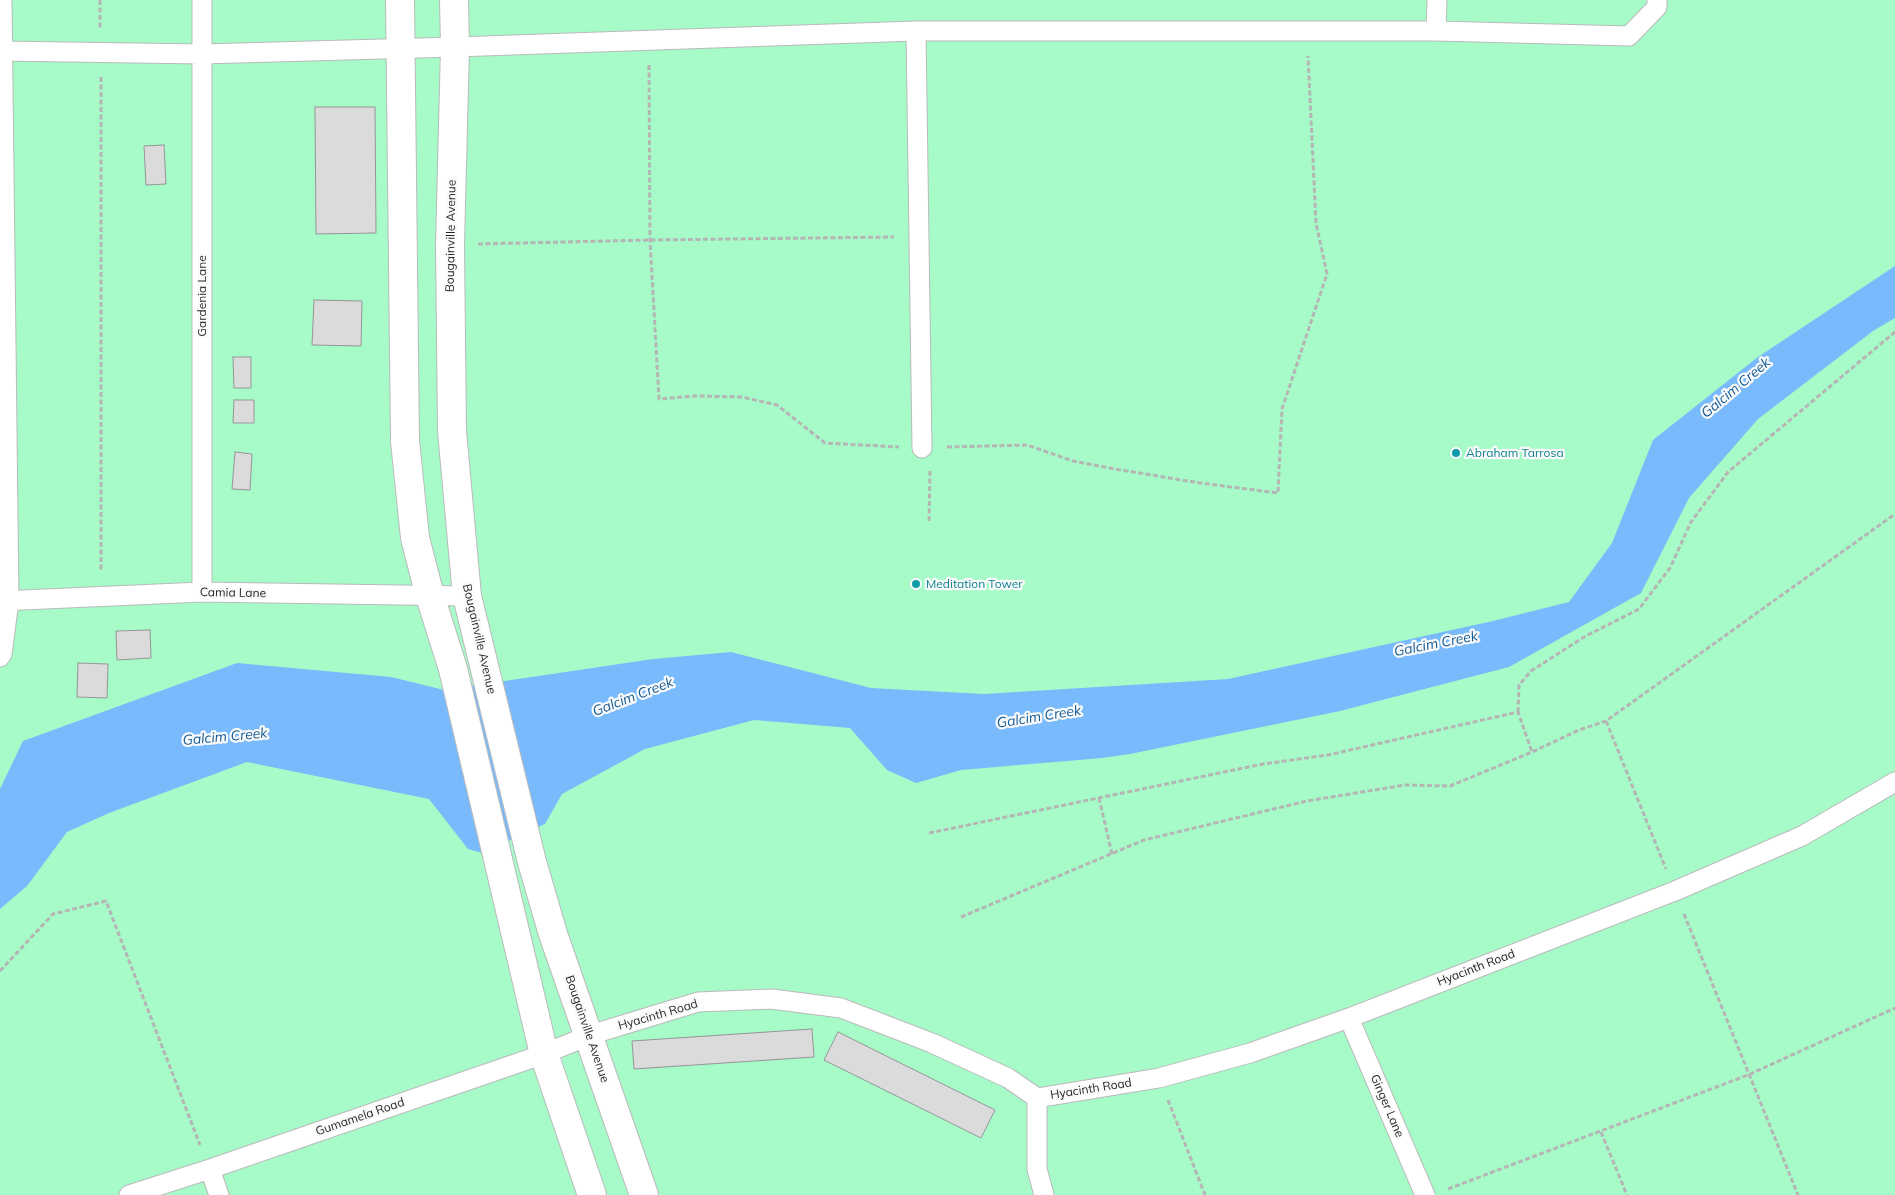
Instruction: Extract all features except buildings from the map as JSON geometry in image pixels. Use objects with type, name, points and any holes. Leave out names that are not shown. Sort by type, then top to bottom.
[{"type":"street","points":[[400,0],[405,441],[415,538],[430,596],[453,669],[544,1054],[592,1195]]},
{"type":"street","name":"Bougainville Avenue","points":[[454,0],[455,47],[450,245],[452,430],[466,596],[532,862],[553,934],[590,1035],[644,1195]]},
{"type":"lane","points":[[0,657],[2,654],[4,601],[2,0]]},
{"type":"lane","name":"Gardenia Lane","points":[[202,0],[202,592]]},
{"type":"lane","points":[[1436,31],[1437,0]]},
{"type":"lane","points":[[1,51],[202,54],[455,47],[916,30],[1436,31],[1629,36],[1657,7],[1657,0]]},
{"type":"lane","points":[[916,30],[918,237],[926,448]]},
{"type":"lane","name":"Camia Lane","points":[[4,601],[202,592],[466,596]]},
{"type":"lane","name":"Hyacinth Road","points":[[590,1035],[698,1002],[772,998],[841,1008],[932,1043],[1008,1078],[1037,1098],[1159,1078],[1250,1053],[1349,1018],[1675,891],[1802,836],[1895,782]]},
{"type":"lane","name":"Ginger Lane","points":[[1349,1018],[1433,1193]]},
{"type":"lane","name":"Gumamela Road","points":[[129,1195],[544,1054],[590,1035]]},
{"type":"lane","name":"Hyacinth Road","points":[[1037,1098],[1037,1169],[1044,1195]]},
{"type":"lane","points":[[210,1169],[219,1195]]},
{"type":"path","points":[[100,0],[101,597]]},
{"type":"path","points":[[648,39],[650,240],[659,399],[695,396],[742,397],[777,405],[825,443],[926,448],[1027,445],[1073,461],[1106,468],[1278,493],[1282,409],[1327,274],[1316,223],[1307,31]]},
{"type":"path","points":[[450,245],[650,240],[918,237]]},
{"type":"path","points":[[1532,752],[1518,712],[1519,685],[1531,671],[1584,637],[1639,609],[1670,568],[1691,522],[1728,472],[1895,332]]},
{"type":"path","points":[[926,448],[929,521]]},
{"type":"path","points":[[961,917],[1144,840],[1307,801],[1405,785],[1450,786],[1579,730],[1606,721],[1895,514]]},
{"type":"path","points":[[929,833],[1263,764],[1328,756],[1518,712]]},
{"type":"path","points":[[1606,721],[1798,1195]]},
{"type":"path","points":[[1098,798],[1112,854]]},
{"type":"path","points":[[0,972],[53,914],[106,901],[210,1169]]},
{"type":"path","points":[[1433,1193],[1601,1132],[1748,1075],[1895,1008]]},
{"type":"path","points":[[1159,1078],[1205,1195]]},
{"type":"path","points":[[1601,1132],[1627,1195]]},
{"type":"green space","points":[[0,0],[1895,0],[1895,1195],[0,1195]]},
{"type":"water","name":"Galcim Creek","points":[[1895,266],[1895,318],[1873,331],[1758,419],[1689,498],[1641,593],[1509,667],[1340,711],[1130,754],[961,770],[916,783],[887,770],[850,728],[754,720],[645,749],[562,794],[545,824],[482,853],[468,849],[429,799],[247,762],[109,813],[67,832],[27,886],[0,909],[0,789],[23,741],[237,663],[391,677],[444,690],[653,659],[731,652],[871,688],[984,694],[1228,679],[1493,621],[1569,602],[1612,543],[1653,440],[1758,357]]},
{"type":"place","name":"Abraham Tarrosa","points":[[1456,453]]},
{"type":"place","name":"Meditation Tower","points":[[916,584]]}]
